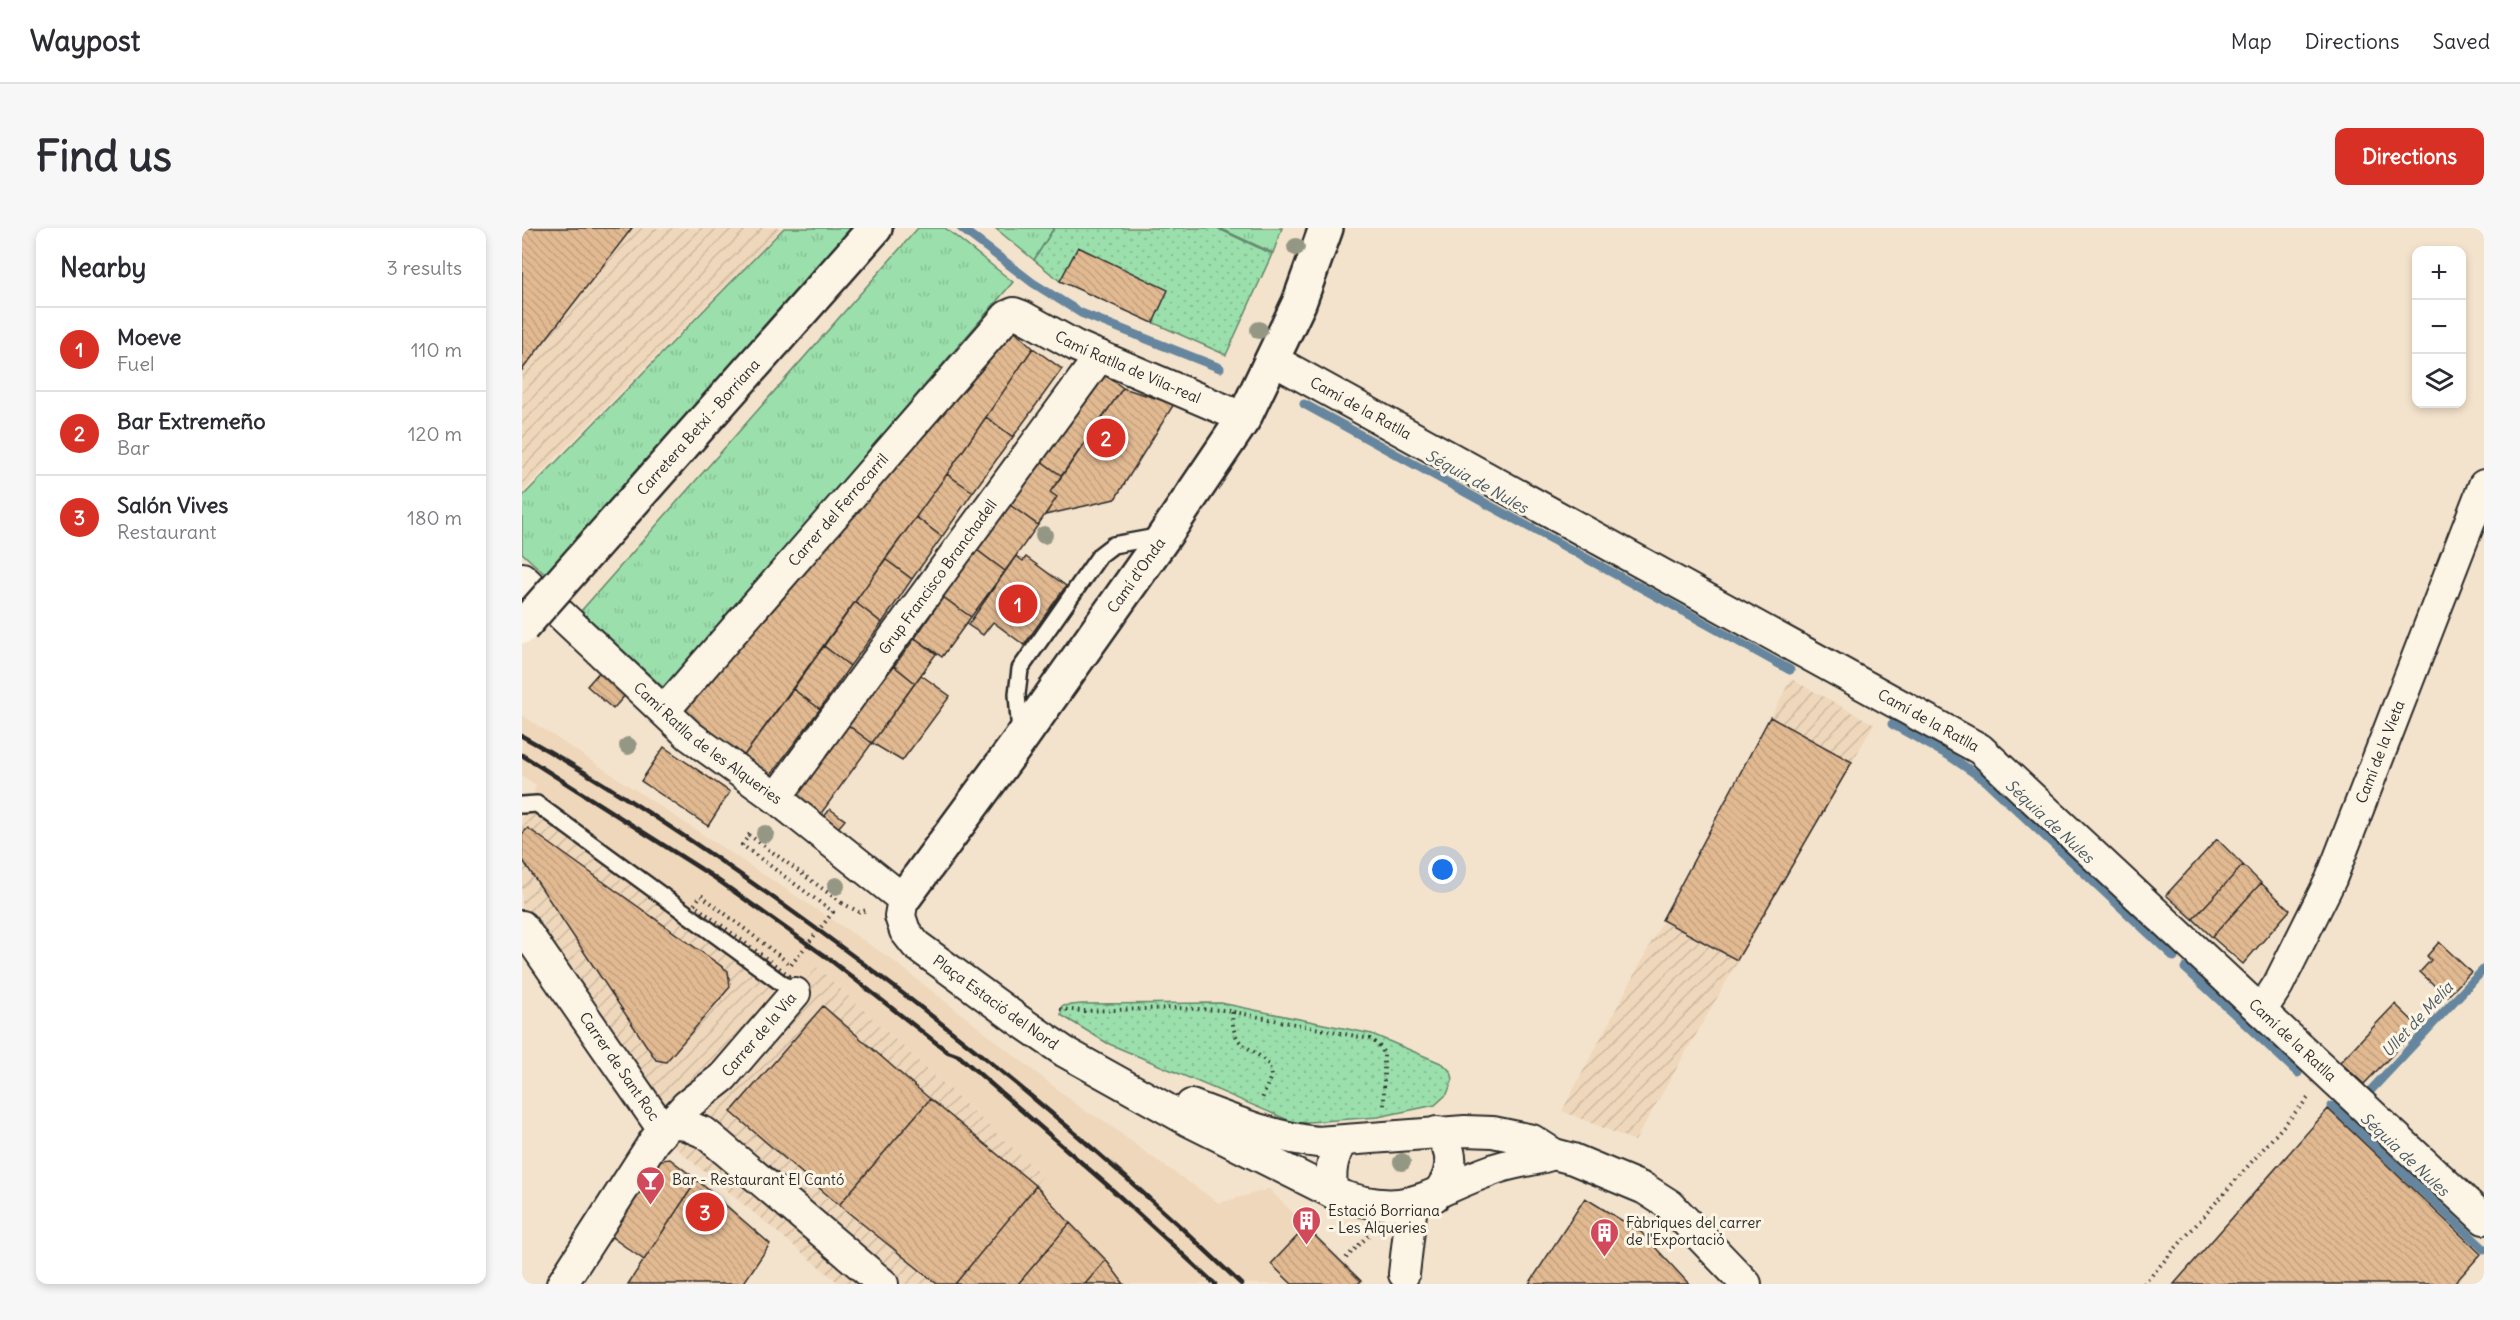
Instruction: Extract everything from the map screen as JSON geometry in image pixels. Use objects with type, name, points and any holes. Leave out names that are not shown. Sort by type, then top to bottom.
[{"type":"street","name":"Carretera Betxí - Borriana","points":[[522,627],[875,228]]},
{"type":"street","name":"Camí d'Onda","points":[[903,899],[1020,740],[1165,535],[1244,418],[1299,303],[1326,228]]},
{"type":"street","name":"Camí Ratlla de Vila-real","points":[[1014,314],[1022,315],[1076,346],[1244,418]]},
{"type":"street","name":"Carrer del Ferrocarril","points":[[664,711],[992,332],[1007,316],[1014,314]]},
{"type":"street","name":"Grup Francisco Branchadell","points":[[776,798],[1100,356]]},
{"type":"street","name":"Camí de la Ratlla","points":[[1273,360],[1980,749],[2484,1219]]},
{"type":"street","name":"Camí de la Vieta","points":[[2261,1011],[2278,985],[2331,879],[2484,485]]},
{"type":"street","name":"Camí Ratlla de les Alqueries","points":[[522,578],[690,736],[776,798],[903,899]]},
{"type":"street","name":"Plaça Estació del Nord","points":[[903,899],[900,916],[905,931],[916,945],[1065,1052],[1226,1141],[1333,1193],[1365,1203],[1423,1200],[1471,1177],[1539,1152],[1520,1136],[1492,1132],[1437,1132],[1342,1141],[1307,1141],[1270,1133],[1121,1082]]},
{"type":"street","name":"Carrer de Sant Roc","points":[[522,926],[659,1124],[686,1124],[705,1133],[883,1284]]},
{"type":"street","name":"Carrer de la Via","points":[[562,1284],[654,1141],[687,1106],[723,1077],[793,984]]},
{"type":"street","points":[[1404,1274],[1423,1200],[1447,1180],[1450,1162],[1447,1144],[1437,1132]]},
{"type":"street","points":[[1333,1193],[1331,1171],[1342,1141]]},
{"type":"street","points":[[1539,1152],[1573,1159],[1645,1189],[1670,1205],[1746,1284]]},
{"type":"lane","name":"Carrer de la Via","points":[[522,805],[537,804],[793,984]]},
{"type":"path","points":[[793,984],[694,905],[701,896],[791,965],[833,912],[742,845],[749,835],[842,903],[859,912],[867,910]]},
{"type":"path","points":[[1054,1006],[1062,1010],[1083,1011],[1176,1008],[1232,1011],[1370,1040],[1378,1044],[1384,1053],[1384,1113]]},
{"type":"path","points":[[1232,1011],[1235,1036],[1242,1045],[1264,1059],[1270,1066],[1271,1076],[1261,1103]]},
{"type":"path","points":[[2144,1284],[2329,1074]]},
{"type":"path","points":[[1346,1258],[1376,1228]]},
{"type":"shaded area","points":[[522,228],[782,228],[522,492]]},
{"type":"shaded area","points":[[1791,679],[1874,724],[1635,1141],[1562,1111]]},
{"type":"shaded area","points":[[522,715],[890,958],[1085,1111],[1103,1120],[1219,1203],[1269,1189],[1365,1284],[1124,1284],[1106,1260],[1036,1186],[1043,1176],[817,967],[795,993],[537,804],[533,795],[536,785],[522,776]]},
{"type":"shaded area","points":[[524,804],[796,992],[817,967],[1043,1176],[955,1284],[840,1284],[672,1145],[522,926],[522,805]]},
{"type":"green space","points":[[784,228],[856,228],[548,577],[522,553],[522,497]]},
{"type":"green space","points":[[918,228],[945,228],[1013,282],[665,689],[581,611]]},
{"type":"green space","points":[[995,228],[1054,228],[1034,260]]},
{"type":"green space","points":[[1054,228],[1217,228],[1272,254],[1226,355],[1060,281],[1034,260]]},
{"type":"green space","points":[[1219,228],[1282,228],[1273,253]]},
{"type":"green space","points":[[1221,1003],[1372,1034],[1443,1064],[1451,1072],[1453,1079],[1447,1094],[1435,1105],[1378,1117],[1295,1123],[1107,1043],[1061,1015],[1062,1006],[1082,1004]]},
{"type":"building","points":[[522,228],[632,228],[522,370]]},
{"type":"building","points":[[1078,247],[1168,290],[1153,323],[1060,281]]},
{"type":"building","points":[[1012,328],[1033,348],[947,474],[740,761],[677,711]]},
{"type":"building","points":[[1033,348],[1062,369],[1013,437],[986,417]]},
{"type":"building","points":[[1102,373],[1123,388],[1062,476],[1041,461]]},
{"type":"building","points":[[1123,388],[1174,404],[1115,499],[1045,515],[1057,497],[1050,492]]},
{"type":"building","points":[[986,417],[1013,437],[973,492],[947,474]]},
{"type":"building","points":[[1041,461],[1062,476],[1050,492],[1057,497],[1038,525],[1010,505]]},
{"type":"building","points":[[947,474],[973,492],[942,537],[916,517]]},
{"type":"building","points":[[1010,505],[1038,525],[1005,571],[977,550]]},
{"type":"building","points":[[916,517],[942,537],[912,579],[885,559]]},
{"type":"building","points":[[977,550],[1005,571],[971,617],[943,597]]},
{"type":"building","points":[[1016,556],[1023,561],[1026,557],[1066,586],[1024,645],[993,622],[983,635],[968,625]]},
{"type":"building","points":[[885,559],[912,579],[882,623],[855,602]]},
{"type":"building","points":[[943,597],[971,617],[942,657],[915,638]]},
{"type":"building","points":[[855,602],[882,623],[850,666],[824,646]]},
{"type":"building","points":[[915,638],[936,654],[915,683],[894,666]]},
{"type":"building","points":[[824,646],[850,666],[820,709],[793,689]]},
{"type":"building","points":[[894,666],[915,683],[872,743],[848,725]]},
{"type":"building","points":[[601,670],[627,693],[613,709],[587,686]]},
{"type":"building","points":[[921,675],[950,696],[902,761],[872,743]]},
{"type":"building","points":[[793,689],[820,709],[766,781],[740,761]]},
{"type":"building","points":[[1770,717],[1852,762],[1737,960],[1662,920]]},
{"type":"building","points":[[848,725],[872,743],[817,819],[790,799]]},
{"type":"building","points":[[664,747],[730,792],[708,826],[641,781]]},
{"type":"building","points":[[830,809],[845,820],[834,833],[820,822]]},
{"type":"building","points":[[528,828],[728,971],[730,987],[666,1062],[656,1060],[522,859],[522,834]]},
{"type":"building","points":[[2217,839],[2243,865],[2193,919],[2166,895]]},
{"type":"building","points":[[2243,865],[2261,883],[2212,937],[2193,919]]},
{"type":"building","points":[[2261,883],[2290,910],[2243,964],[2212,937]]},
{"type":"building","points":[[2439,942],[2471,972],[2447,997],[2420,972],[2431,960],[2427,956]]},
{"type":"building","points":[[2395,1004],[2419,1027],[2364,1084],[2340,1062]]},
{"type":"building","points":[[823,1006],[930,1099],[839,1205],[731,1112]]},
{"type":"building","points":[[930,1099],[1036,1186],[955,1284],[937,1284],[839,1205]]},
{"type":"building","points":[[2328,1109],[2481,1254],[2454,1284],[2174,1284]]},
{"type":"building","name":"Bar - Restaurant El Cantó","points":[[670,1159],[697,1180],[644,1260],[606,1233],[652,1161]]},
{"type":"building","points":[[697,1180],[770,1244],[743,1284],[628,1284]]},
{"type":"building","points":[[1036,1186],[1070,1223],[1018,1284],[955,1284]]},
{"type":"building","name":"Fàbriques del carrer de l'Exportació","points":[[1585,1198],[1641,1232],[1689,1284],[1529,1284]]},
{"type":"building","points":[[1070,1223],[1106,1260],[1085,1284],[1018,1284]]},
{"type":"building","name":"Estació Borriana - Les Alqueries","points":[[1306,1227],[1361,1281],[1358,1284],[1292,1284],[1271,1264]]},
{"type":"building","points":[[1106,1260],[1124,1284],[1085,1284]]},
{"type":"waterway","name":"Séquia de Nules","points":[[961,228],[1033,283],[1081,313],[1220,368]]},
{"type":"waterway","name":"Séquia de Nules","points":[[1304,404],[1635,585]]},
{"type":"waterway","name":"Séquia de Nules","points":[[1638,586],[1790,670]]},
{"type":"waterway","name":"Séquia de Nules","points":[[1892,724],[1948,755],[1986,781],[2174,957]]},
{"type":"waterway","name":"Séquia de Nules","points":[[2185,968],[2298,1073]]},
{"type":"waterway","name":"Ullet de Melia","points":[[2371,1090],[2484,969]]},
{"type":"waterway","name":"Séquia de Nules","points":[[2332,1106],[2484,1249]]},
{"type":"railway","points":[[522,736],[622,795],[687,838],[902,992],[1075,1133],[1241,1284]]},
{"type":"railway","points":[[522,755],[712,876],[829,959],[948,1052],[959,1056],[1106,1184],[1215,1284]]},
{"type":"place","name":"Bar Extremeño","points":[[1106,438]]},
{"type":"place","name":"Moeve","points":[[1018,604]]},
{"type":"place","name":"Bar - Restaurant El Cantó","points":[[651,1206]]},
{"type":"place","name":"Salón Vives","points":[[705,1212]]},
{"type":"place","name":"Estació Borriana - Les Alqueries","points":[[1307,1246]]},
{"type":"place","name":"Fàbriques del carrer de l'Exportació","points":[[1605,1258]]}]
